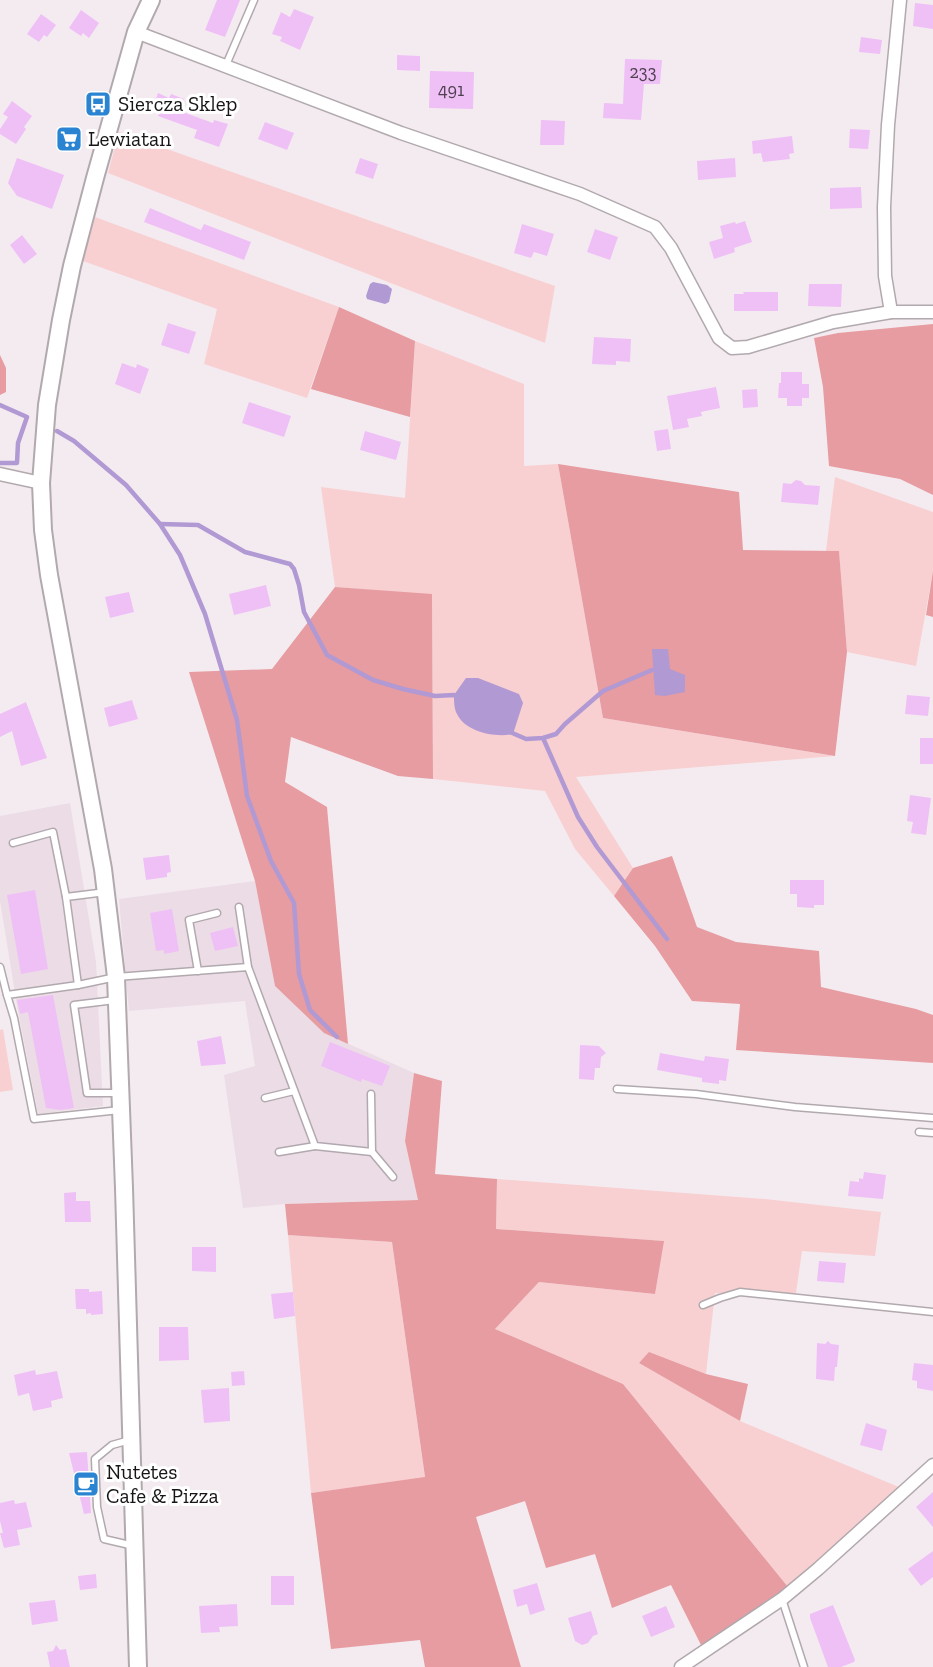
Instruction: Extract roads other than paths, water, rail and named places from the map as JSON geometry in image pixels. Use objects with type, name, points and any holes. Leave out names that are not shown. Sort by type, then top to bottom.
[{"type":"street","points":[[138,1667],[116,977],[106,892],[49,574],[41,483],[47,405],[72,266],[136,32],[151,0]]},
{"type":"street","points":[[891,312],[885,276],[884,207],[888,125],[900,0]]},
{"type":"street","points":[[136,32],[401,133],[580,194],[655,227],[671,248],[719,338],[732,348],[748,347],[833,322],[891,312],[933,312]]},
{"type":"street","points":[[0,474],[41,483]]},
{"type":"street","points":[[681,1667],[782,1599],[933,1465]]},
{"type":"lane","points":[[226,65],[254,0]]},
{"type":"lane","points":[[13,843],[54,832],[78,985]]},
{"type":"lane","points":[[66,897],[106,892]]},
{"type":"lane","points":[[239,907],[248,967],[315,1146]]},
{"type":"lane","points":[[198,971],[189,920],[217,913]]},
{"type":"lane","points":[[7,995],[116,977],[248,967]]},
{"type":"lane","points":[[0,968],[14,1018],[34,1119],[121,1102]]},
{"type":"lane","points":[[117,1000],[74,1005],[87,1093],[121,1102]]},
{"type":"lane","points":[[617,1089],[933,1118]]},
{"type":"lane","points":[[265,1098],[294,1091]]},
{"type":"lane","points":[[371,1094],[372,1152],[393,1177]]},
{"type":"lane","points":[[919,1132],[933,1133]]},
{"type":"lane","points":[[279,1152],[315,1146],[372,1152]]},
{"type":"lane","points":[[703,1305],[740,1292],[933,1312]]},
{"type":"lane","points":[[131,1440],[112,1445],[95,1459],[97,1507],[104,1539],[134,1546]]},
{"type":"lane","points":[[782,1599],[804,1667]]},
{"type":"waterway","points":[[0,405],[27,417],[18,443],[17,463],[0,463]]},
{"type":"waterway","points":[[57,431],[74,441],[126,485],[160,524],[180,555],[205,614],[237,720],[247,796],[271,861],[294,903],[299,974],[310,1010],[337,1037]]},
{"type":"waterway","points":[[160,524],[198,525],[245,552],[290,564],[299,585],[304,612],[327,655],[373,680],[435,696],[454,695],[458,698]]},
{"type":"waterway","points":[[510,732],[526,739],[543,738],[556,734],[603,691],[652,670]]},
{"type":"waterway","points":[[543,738],[578,817],[597,847],[667,939]]},
{"type":"place","name":"Siercza Sklep","points":[[98,104]]},
{"type":"place","name":"Lewiatan","points":[[69,139]]},
{"type":"place","name":"Nutetes Cafe & Pizza","points":[[86,1484]]}]
